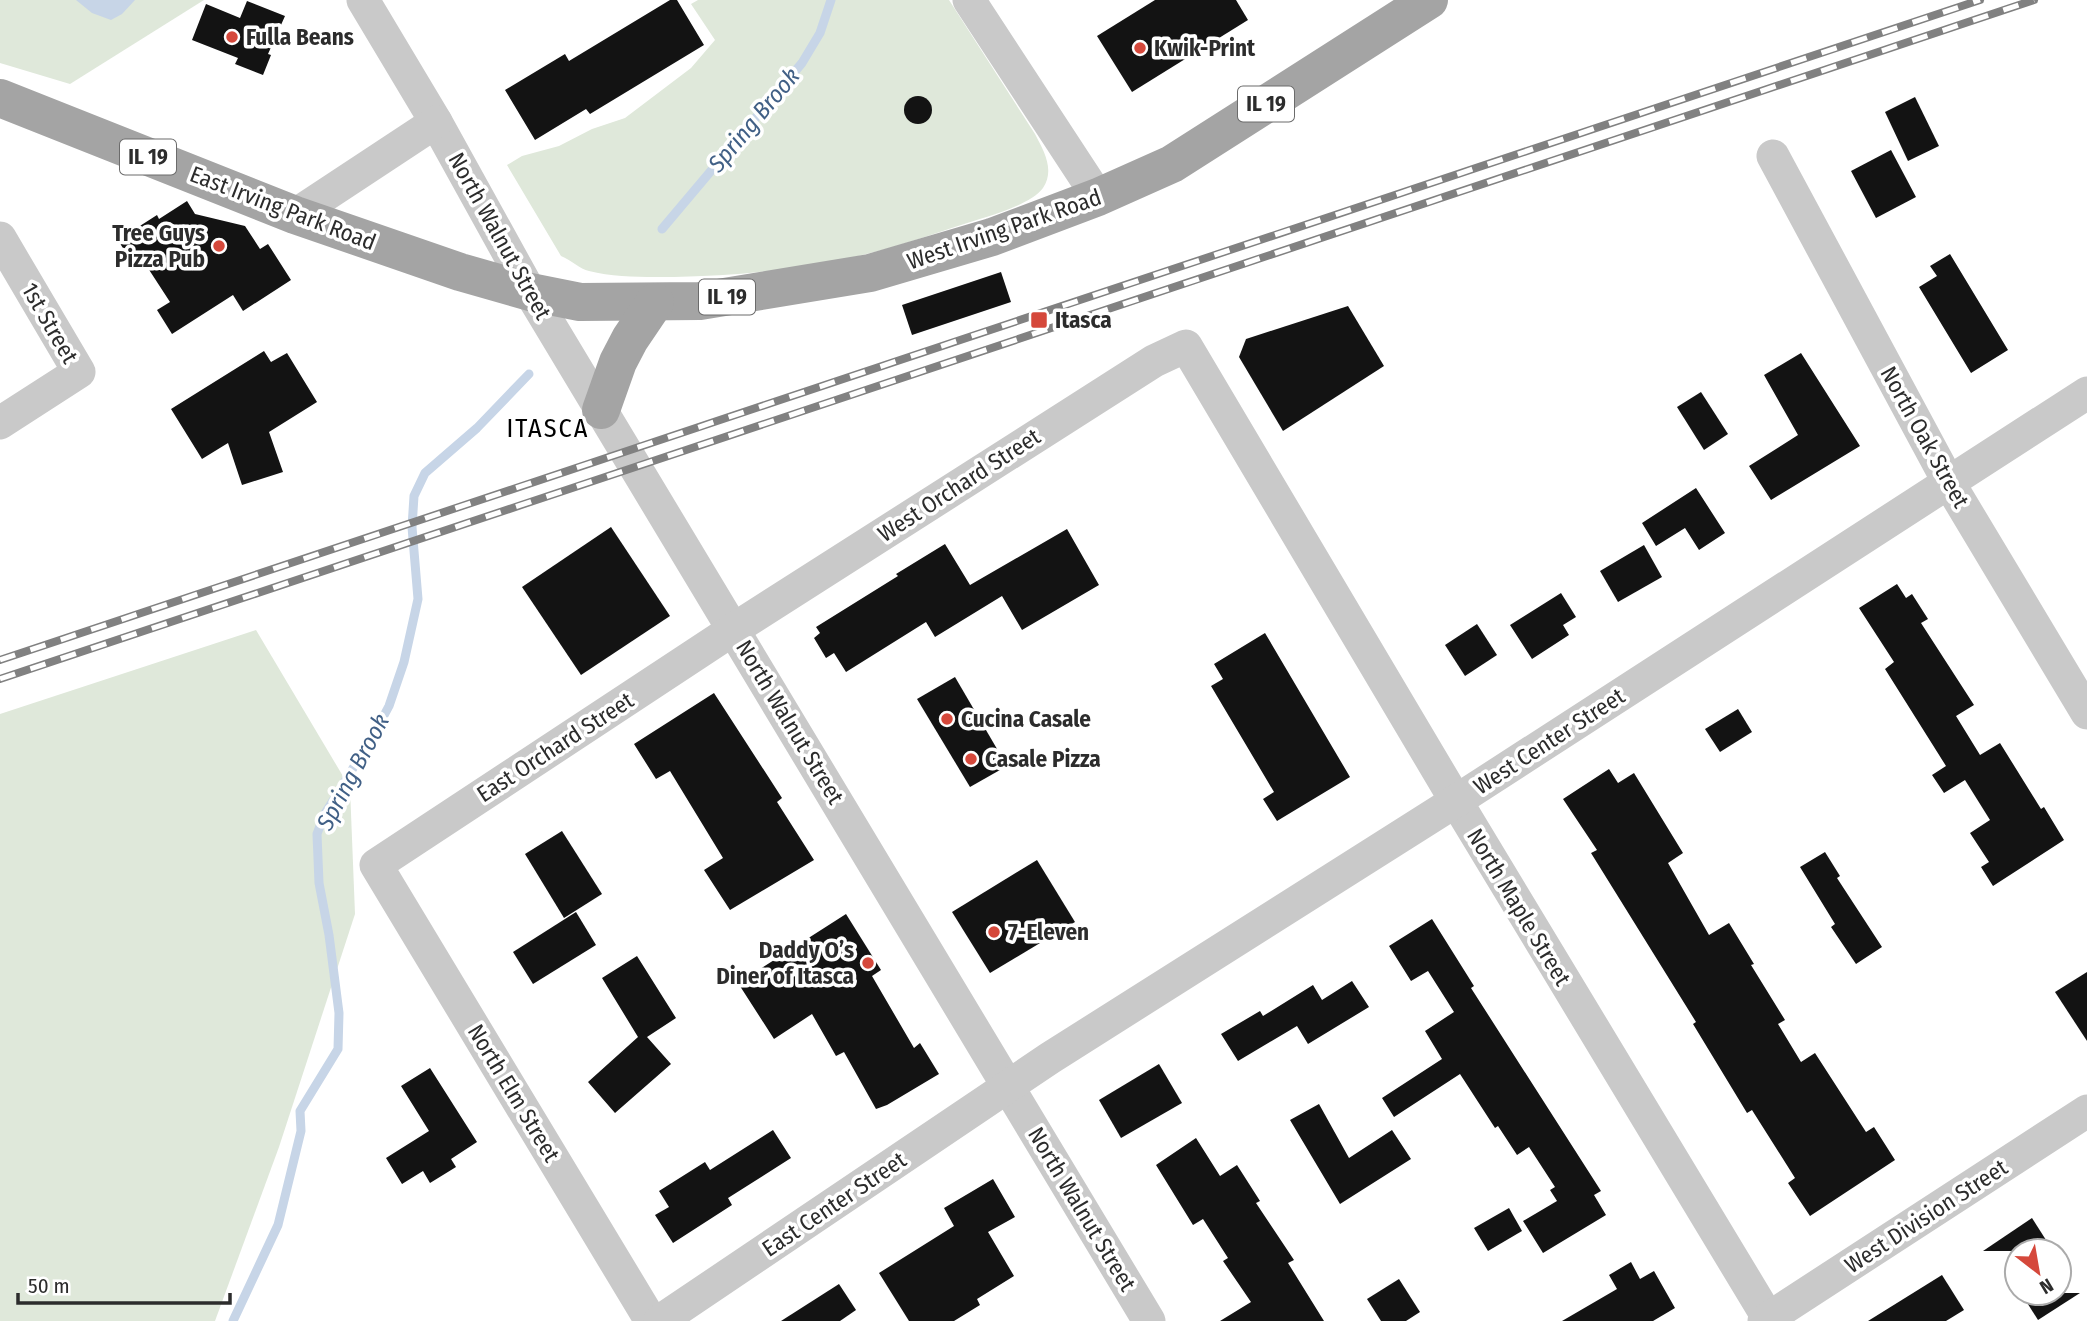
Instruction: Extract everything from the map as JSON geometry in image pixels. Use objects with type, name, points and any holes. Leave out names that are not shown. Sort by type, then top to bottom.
[{"type":"main road","name":"West Irving Park Road","points":[[530,292],[580,302],[700,301],[870,274],[992,237],[1098,197],[1172,164],[1429,0]]},
{"type":"main road","name":"East Irving Park Road","points":[[0,98],[295,215],[421,260],[530,292]]},
{"type":"main road","points":[[601,410],[618,362],[655,302]]},
{"type":"street","name":"North Walnut Street","points":[[363,0],[436,122],[530,292],[1149,1321]]},
{"type":"street","points":[[969,0],[1098,197]]},
{"type":"street","points":[[295,215],[436,122]]},
{"type":"street","name":"North Oak Street","points":[[1773,156],[1949,483],[2087,713]]},
{"type":"street","name":"1st Street","points":[[0,238],[79,372],[0,423]]},
{"type":"street","name":"West Orchard Street","points":[[734,629],[1154,361],[1186,346]]},
{"type":"street","name":"North Maple Street","points":[[1186,346],[1767,1320]]},
{"type":"street","name":"West Center Street","points":[[1008,1087],[2087,393]]},
{"type":"street","name":"East Orchard Street","points":[[376,865],[734,629]]},
{"type":"street","name":"North Elm Street","points":[[376,865],[651,1321]]},
{"type":"street","name":"East Center Street","points":[[660,1321],[1008,1087]]},
{"type":"street","name":"West Division Street","points":[[1767,1320],[2087,1111]]},
{"type":"shaded area","points":[[0,0],[204,0],[70,84],[0,63]]},
{"type":"shaded area","points":[[698,0],[949,0],[1042,147],[1048,167],[1043,188],[1017,206],[908,242],[854,257],[787,269],[742,274],[642,277],[599,273],[582,268],[561,256],[507,165],[522,156],[559,146],[592,129],[625,118],[691,68],[715,40],[691,4]]},
{"type":"shaded area","points":[[256,630],[350,788],[355,914],[279,1147],[215,1321],[0,1321],[0,714]]},
{"type":"water","points":[[76,0],[135,0],[122,14],[111,20],[92,13]]},
{"type":"building","points":[[670,0],[677,0],[704,45],[590,114],[586,109],[535,140],[505,90],[565,54],[569,61]]},
{"type":"building","points":[[1155,0],[1236,0],[1248,20],[1132,92],[1097,36]]},
{"type":"building","name":"Fulla Beans","points":[[247,1],[285,16],[268,54],[271,55],[263,75],[235,64],[238,58],[192,40],[206,4],[240,18]]},
{"type":"building","points":[[918,96],[928,100],[932,110],[928,120],[918,124],[908,120],[904,110],[908,100]]},
{"type":"building","points":[[1915,97],[1939,146],[1908,161],[1885,112]]},
{"type":"building","points":[[1891,150],[1916,197],[1876,218],[1851,171]]},
{"type":"building","points":[[187,201],[195,214],[245,226],[260,249],[268,244],[291,280],[243,311],[233,295],[172,334],[157,310],[170,302],[144,262],[135,268],[118,240],[157,215],[159,219]]},
{"type":"building","points":[[1950,254],[2008,350],[1971,373],[1919,287],[1937,276],[1930,266]]},
{"type":"building","name":"Itasca","points":[[1001,272],[1011,302],[912,335],[902,305]]},
{"type":"building","points":[[1348,306],[1384,366],[1283,431],[1239,357],[1246,339]]},
{"type":"building","points":[[264,351],[271,362],[287,353],[317,402],[269,432],[283,472],[242,485],[228,443],[202,459],[171,409]]},
{"type":"building","points":[[1801,353],[1860,446],[1771,500],[1749,466],[1798,435],[1764,375]]},
{"type":"building","points":[[1701,392],[1728,434],[1704,450],[1677,407]]},
{"type":"building","points":[[1696,488],[1725,533],[1699,550],[1685,528],[1656,546],[1642,523]]},
{"type":"building","points":[[611,527],[670,616],[581,675],[522,587]]},
{"type":"building","points":[[1067,529],[1099,585],[1022,630],[1002,596],[935,637],[926,622],[846,672],[834,653],[826,658],[814,638],[820,633],[816,627],[945,544],[970,585]]},
{"type":"building","points":[[1644,545],[1662,577],[1618,602],[1600,571]]},
{"type":"building","points":[[1897,584],[1906,598],[1912,594],[1928,619],[1921,623],[1974,705],[1956,716],[1980,755],[2000,743],[2041,809],[2044,807],[2064,840],[1993,886],[1981,867],[1989,862],[1970,833],[1990,820],[1965,780],[1944,793],[1932,775],[1946,766],[1885,669],[1894,662],[1859,608]]},
{"type":"building","points":[[1561,593],[1576,617],[1563,625],[1569,635],[1532,659],[1510,625]]},
{"type":"building","points":[[1477,624],[1497,655],[1465,676],[1445,645]]},
{"type":"building","points":[[1265,633],[1350,777],[1277,821],[1263,799],[1274,792],[1211,686],[1223,679],[1214,664]]},
{"type":"building","points":[[955,677],[1007,766],[970,787],[917,699]]},
{"type":"building","points":[[714,693],[782,798],[777,802],[814,860],[730,910],[704,870],[723,858],[670,771],[656,779],[634,744]]},
{"type":"building","points":[[1738,709],[1752,732],[1720,752],[1705,729]]},
{"type":"building","points":[[1609,769],[1618,783],[1634,773],[1683,853],[1668,863],[1709,935],[1729,923],[1785,1020],[1778,1024],[1801,1062],[1815,1053],[1866,1132],[1874,1127],[1895,1160],[1810,1216],[1788,1183],[1795,1178],[1752,1110],[1747,1113],[1693,1024],[1696,1022],[1591,853],[1597,850],[1563,799]]},
{"type":"building","points":[[562,831],[602,894],[564,918],[525,854]]},
{"type":"building","points":[[1825,852],[1840,876],[1837,878],[1882,947],[1856,964],[1831,927],[1835,924],[1800,867]]},
{"type":"building","points":[[1037,860],[1075,922],[990,973],[952,912]]},
{"type":"building","points":[[576,912],[596,945],[533,984],[513,952]]},
{"type":"building","points":[[846,914],[881,970],[872,976],[914,1048],[920,1043],[939,1074],[876,1109],[844,1052],[836,1056],[812,1014],[774,1039],[738,983]]},
{"type":"building","points":[[1432,919],[1474,986],[1471,988],[1601,1191],[1594,1195],[1606,1215],[1543,1253],[1523,1221],[1557,1201],[1550,1190],[1555,1187],[1529,1147],[1517,1155],[1498,1126],[1495,1128],[1460,1074],[1394,1117],[1382,1098],[1442,1059],[1425,1031],[1454,1012],[1428,971],[1411,981],[1389,946]]},
{"type":"building","points":[[637,956],[676,1018],[647,1037],[671,1064],[615,1113],[588,1082],[638,1037],[602,978]]},
{"type":"building","points":[[2087,972],[2087,1041],[2055,992]]},
{"type":"building","points":[[1352,981],[1369,1007],[1308,1044],[1297,1026],[1238,1061],[1221,1034],[1260,1011],[1263,1016],[1313,985],[1322,1000]]},
{"type":"building","points":[[1159,1064],[1182,1103],[1121,1138],[1099,1100]]},
{"type":"building","points":[[430,1068],[477,1142],[451,1159],[456,1167],[430,1183],[423,1171],[402,1184],[386,1158],[429,1131],[401,1086]]},
{"type":"building","points":[[1319,1104],[1349,1158],[1392,1130],[1411,1159],[1340,1204],[1290,1120]]},
{"type":"building","points":[[773,1130],[791,1158],[728,1198],[732,1205],[673,1243],[655,1215],[669,1207],[659,1191],[705,1162],[710,1170]]},
{"type":"building","points":[[1196,1138],[1220,1176],[1237,1165],[1260,1201],[1256,1203],[1294,1260],[1288,1263],[1324,1321],[1220,1321],[1251,1302],[1223,1261],[1228,1258],[1203,1219],[1193,1225],[1156,1165]]},
{"type":"building","points":[[993,1179],[1015,1217],[988,1232],[1014,1276],[977,1299],[980,1305],[954,1321],[909,1321],[879,1273],[954,1226],[944,1208]]},
{"type":"building","points":[[1509,1208],[1522,1231],[1488,1251],[1474,1228]]},
{"type":"building","points":[[2032,1218],[2044,1237],[2004,1237]]},
{"type":"building","points":[[2003,1238],[2003,1251],[1983,1251]]},
{"type":"building","points":[[1631,1262],[1640,1279],[1654,1271],[1675,1308],[1653,1321],[1562,1321],[1617,1289],[1609,1275]]},
{"type":"building","points":[[1942,1275],[1964,1310],[1946,1321],[1868,1321]]},
{"type":"building","points":[[1399,1279],[1420,1312],[1406,1321],[1381,1321],[1367,1299]]},
{"type":"building","points":[[839,1284],[856,1310],[840,1321],[781,1321]]},
{"type":"building","points":[[2030,1307],[2058,1307],[2038,1320]]},
{"type":"waterway","name":"Spring Brook","points":[[662,229],[802,63],[820,33],[831,0]]},
{"type":"waterway","name":"Spring Brook","points":[[233,1321],[278,1225],[301,1131],[300,1111],[338,1049],[339,1013],[319,883],[317,834],[324,815],[389,706],[404,662],[418,599],[412,527],[414,496],[425,473],[477,428],[529,374]]},
{"type":"railway","points":[[0,660],[1980,0]]},
{"type":"railway","points":[[0,679],[2034,0]]},
{"type":"place","name":"Fulla Beans","points":[[232,37]]},
{"type":"place","name":"Kwik-Print","points":[[1140,48]]},
{"type":"place","name":"Tree Guys Pizza Pub","points":[[219,246]]},
{"type":"place","name":"Itasca","points":[[1039,320]]},
{"type":"place","name":"Cucina Casale","points":[[947,719]]},
{"type":"place","name":"Casale Pizza","points":[[971,759]]},
{"type":"place","name":"7-Eleven","points":[[994,932]]},
{"type":"place","name":"Daddy O’s Diner of Itasca","points":[[868,963]]},
{"type":"district","name":"ITASCA","points":[[548,428]]}]
